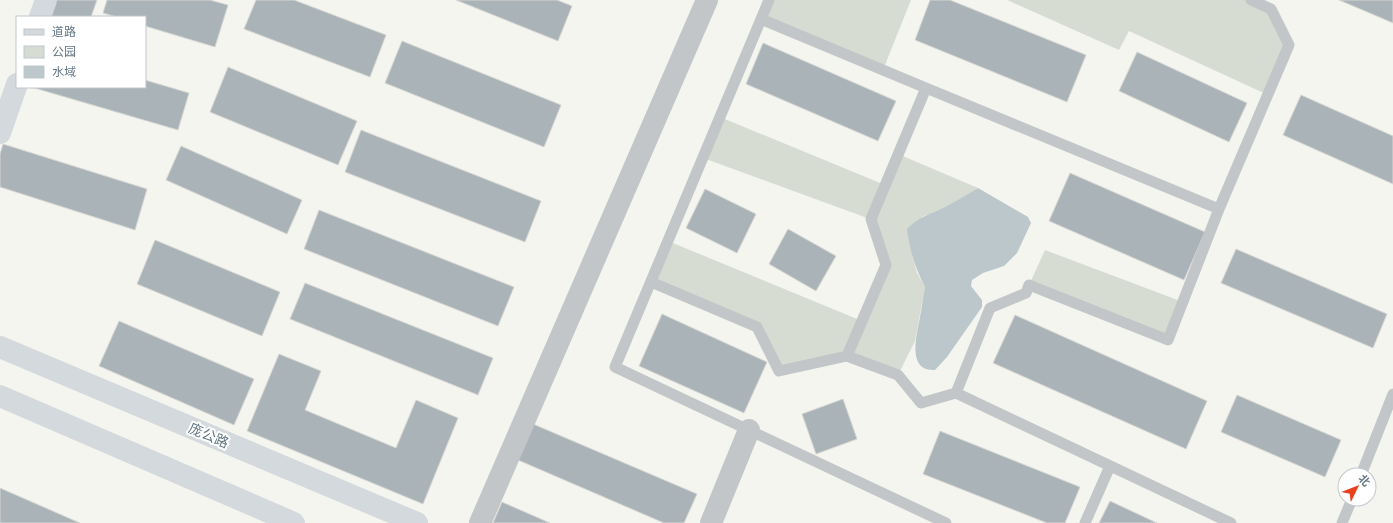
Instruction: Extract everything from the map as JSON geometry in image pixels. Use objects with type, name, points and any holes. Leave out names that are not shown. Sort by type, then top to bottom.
[{"type":"main road","points":[[40,16],[46,0]]},
{"type":"main road","points":[[0,134],[16,87]]},
{"type":"main road","name":"庞公路","points":[[0,347],[417,523]]},
{"type":"main road","points":[[6,402],[294,523]]},
{"type":"street","points":[[480,523],[707,0]]},
{"type":"street","points":[[711,523],[749,430]]},
{"type":"lane","points":[[769,0],[615,367],[946,523]]},
{"type":"lane","points":[[956,393],[990,308],[1026,293],[1029,285],[1168,340],[1219,209],[1289,45],[1271,9],[1251,0]]},
{"type":"lane","points":[[761,18],[1219,209]]},
{"type":"lane","points":[[847,356],[886,265],[870,219],[926,88]]},
{"type":"lane","points":[[651,282],[757,327],[779,371],[847,356],[898,375],[921,403],[956,393],[1231,523]]},
{"type":"lane","points":[[1364,467],[1393,394]]},
{"type":"lane","points":[[1084,523],[1110,466]]},
{"type":"lane","points":[[1342,523],[1349,507]]},
{"type":"green space","points":[[769,0],[911,0],[883,70],[761,19]]},
{"type":"green space","points":[[1007,0],[1251,0],[1271,9],[1289,45],[1268,95],[1129,31],[1119,50]]},
{"type":"green space","points":[[720,117],[885,185],[898,154],[978,188],[946,207],[922,217],[908,238],[917,273],[925,287],[915,341],[898,375],[847,356],[779,371],[757,327],[651,282],[668,241],[862,321],[886,265],[870,219],[703,158]]},
{"type":"green space","points":[[1045,250],[1183,302],[1168,340],[1029,285]]},
{"type":"water","points":[[978,188],[1028,217],[1031,223],[1017,253],[1004,266],[983,273],[972,280],[971,286],[982,300],[982,307],[947,357],[935,370],[926,369],[920,365],[917,359],[916,351],[917,333],[925,287],[913,259],[907,229],[920,219],[949,205]]},
{"type":"building","points":[[53,0],[97,0],[91,16],[49,16]]},
{"type":"building","points":[[107,0],[210,0],[228,5],[215,47],[146,26],[146,16],[114,16],[103,13]]},
{"type":"building","points":[[256,0],[294,0],[386,35],[370,77],[244,29]]},
{"type":"building","points":[[456,0],[557,0],[572,6],[558,41]]},
{"type":"building","points":[[930,0],[950,0],[1086,55],[1067,102],[915,40]]},
{"type":"building","points":[[1339,0],[1393,0],[1393,23]]},
{"type":"building","points":[[402,41],[561,105],[544,147],[385,83]]},
{"type":"building","points":[[763,43],[896,101],[878,141],[746,84]]},
{"type":"building","points":[[1137,52],[1247,103],[1229,142],[1119,91]]},
{"type":"building","points":[[228,67],[357,121],[338,165],[210,112]]},
{"type":"building","points":[[146,80],[189,93],[178,130],[34,88],[146,88]]},
{"type":"building","points":[[1301,95],[1393,136],[1393,184],[1283,135]]},
{"type":"building","points":[[361,130],[541,201],[525,242],[345,172]]},
{"type":"building","points":[[3,144],[147,189],[135,230],[0,187],[0,154]]},
{"type":"building","points":[[181,146],[302,200],[287,234],[166,180]]},
{"type":"building","points":[[1070,173],[1205,232],[1184,280],[1049,221]]},
{"type":"building","points":[[705,189],[756,214],[737,253],[686,228]]},
{"type":"building","points":[[319,210],[514,287],[498,326],[304,249]]},
{"type":"building","points":[[788,229],[836,256],[816,291],[769,264]]},
{"type":"building","points":[[155,240],[280,292],[262,336],[137,284]]},
{"type":"building","points":[[1236,249],[1387,314],[1373,348],[1221,283]]},
{"type":"building","points":[[305,283],[493,358],[478,395],[290,319]]},
{"type":"building","points":[[662,314],[767,362],[744,413],[639,366]]},
{"type":"building","points":[[1015,315],[1207,401],[1186,449],[993,363]]},
{"type":"building","points":[[119,321],[254,379],[234,425],[99,366]]},
{"type":"building","points":[[279,354],[321,371],[305,410],[396,448],[416,400],[458,418],[423,504],[247,431]]},
{"type":"building","points":[[1237,395],[1341,440],[1325,477],[1221,432]]},
{"type":"building","points":[[843,399],[857,439],[816,454],[802,414]]},
{"type":"building","points":[[533,424],[697,494],[684,523],[664,523],[518,460]]},
{"type":"building","points":[[940,431],[1080,487],[1065,523],[1047,523],[923,474]]},
{"type":"building","points":[[0,488],[80,523],[0,523]]},
{"type":"building","points":[[1110,501],[1157,523],[1099,523]]},
{"type":"building","points":[[502,502],[550,523],[493,523]]}]
